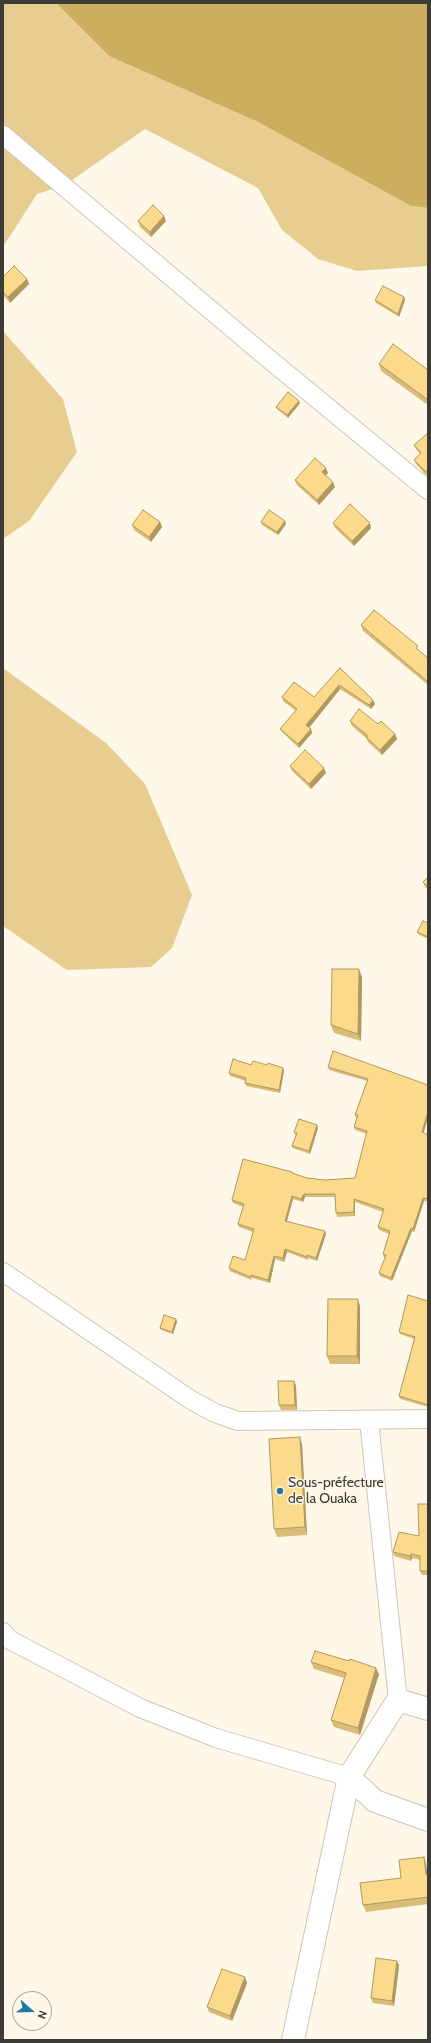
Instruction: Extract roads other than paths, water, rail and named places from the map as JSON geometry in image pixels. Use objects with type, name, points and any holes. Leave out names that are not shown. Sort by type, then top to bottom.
[{"type":"street","points":[[3,135],[264,356],[428,490]]},
{"type":"street","points":[[3,1272],[191,1400],[215,1413],[238,1421],[428,1419]]},
{"type":"street","points":[[293,2040],[349,1777],[398,1700],[369,1420]]},
{"type":"street","points":[[3,1632],[10,1640],[140,1708],[216,1738],[349,1777],[375,1801],[428,1820]]},
{"type":"street","points":[[398,1700],[428,1709]]},
{"type":"place","name":"Sous-préfecture de la Ouaka","points":[[280,1491]]}]
